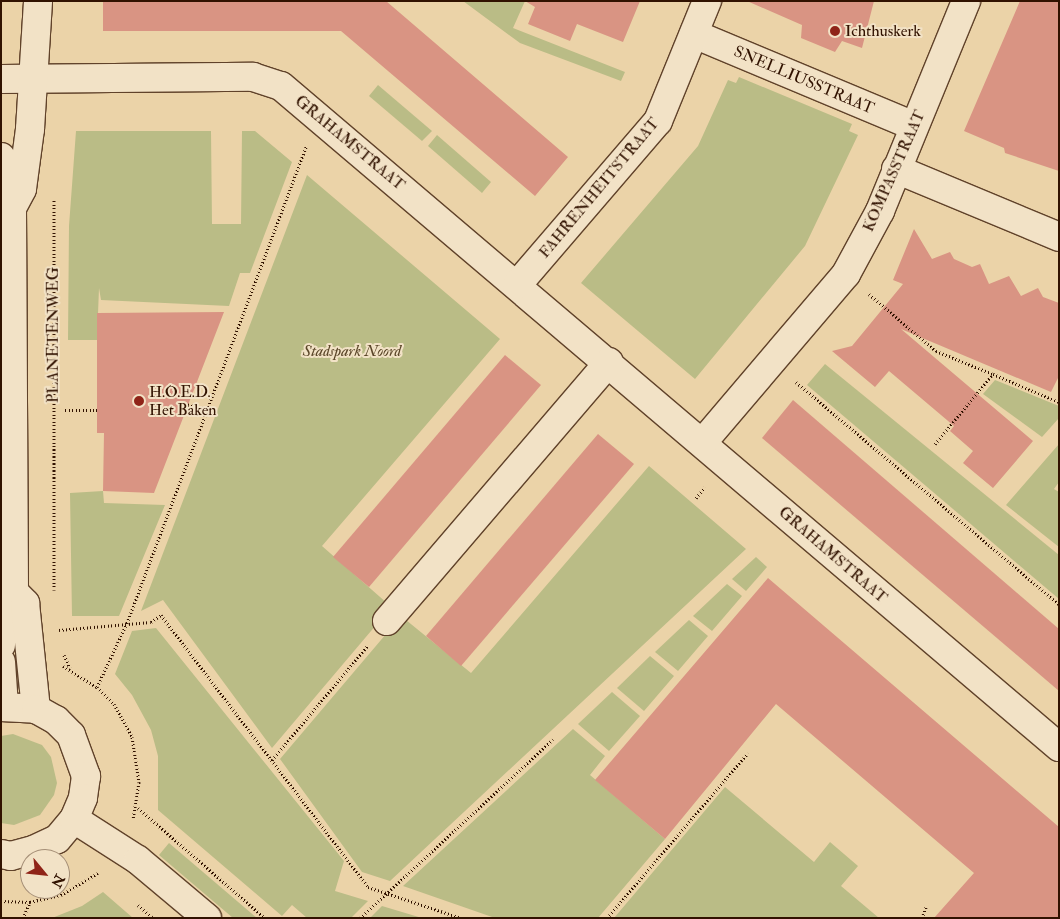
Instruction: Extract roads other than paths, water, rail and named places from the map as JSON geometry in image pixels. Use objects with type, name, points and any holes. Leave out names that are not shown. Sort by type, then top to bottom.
[{"type":"street","points":[[12,208],[22,189],[38,1]]},
{"type":"street","name":"FAHRENHEITSTRAAT","points":[[517,285],[658,121],[707,1]]},
{"type":"street","name":"KOMPASSTRAAT","points":[[703,442],[846,274],[880,211],[966,1]]},
{"type":"street","name":"SNELLIUSSTRAAT","points":[[694,34],[914,126]]},
{"type":"street","name":"GRAHAMSTRAAT","points":[[1,79],[253,77],[281,86],[318,114],[1059,747]]},
{"type":"street","points":[[1,157],[4,191],[12,208],[14,592],[25,604],[26,631],[36,710]]},
{"type":"street","points":[[896,169],[1059,237]]},
{"type":"street","points":[[387,621],[609,362]]},
{"type":"street","points":[[1,645],[2,604],[14,592]]},
{"type":"street","points":[[1,662],[2,706],[36,710],[56,720],[71,736],[81,755],[86,776],[83,798],[74,819],[57,838],[4,861]]},
{"type":"street","points":[[74,819],[138,860],[207,918]]},
{"type":"place","name":"Ichthuskerk","points":[[835,31]]},
{"type":"place","name":"H.O.E.D. Het Baken","points":[[139,401]]},
{"type":"park label","name":"Stadspark Noord","points":[[352,351]]}]
